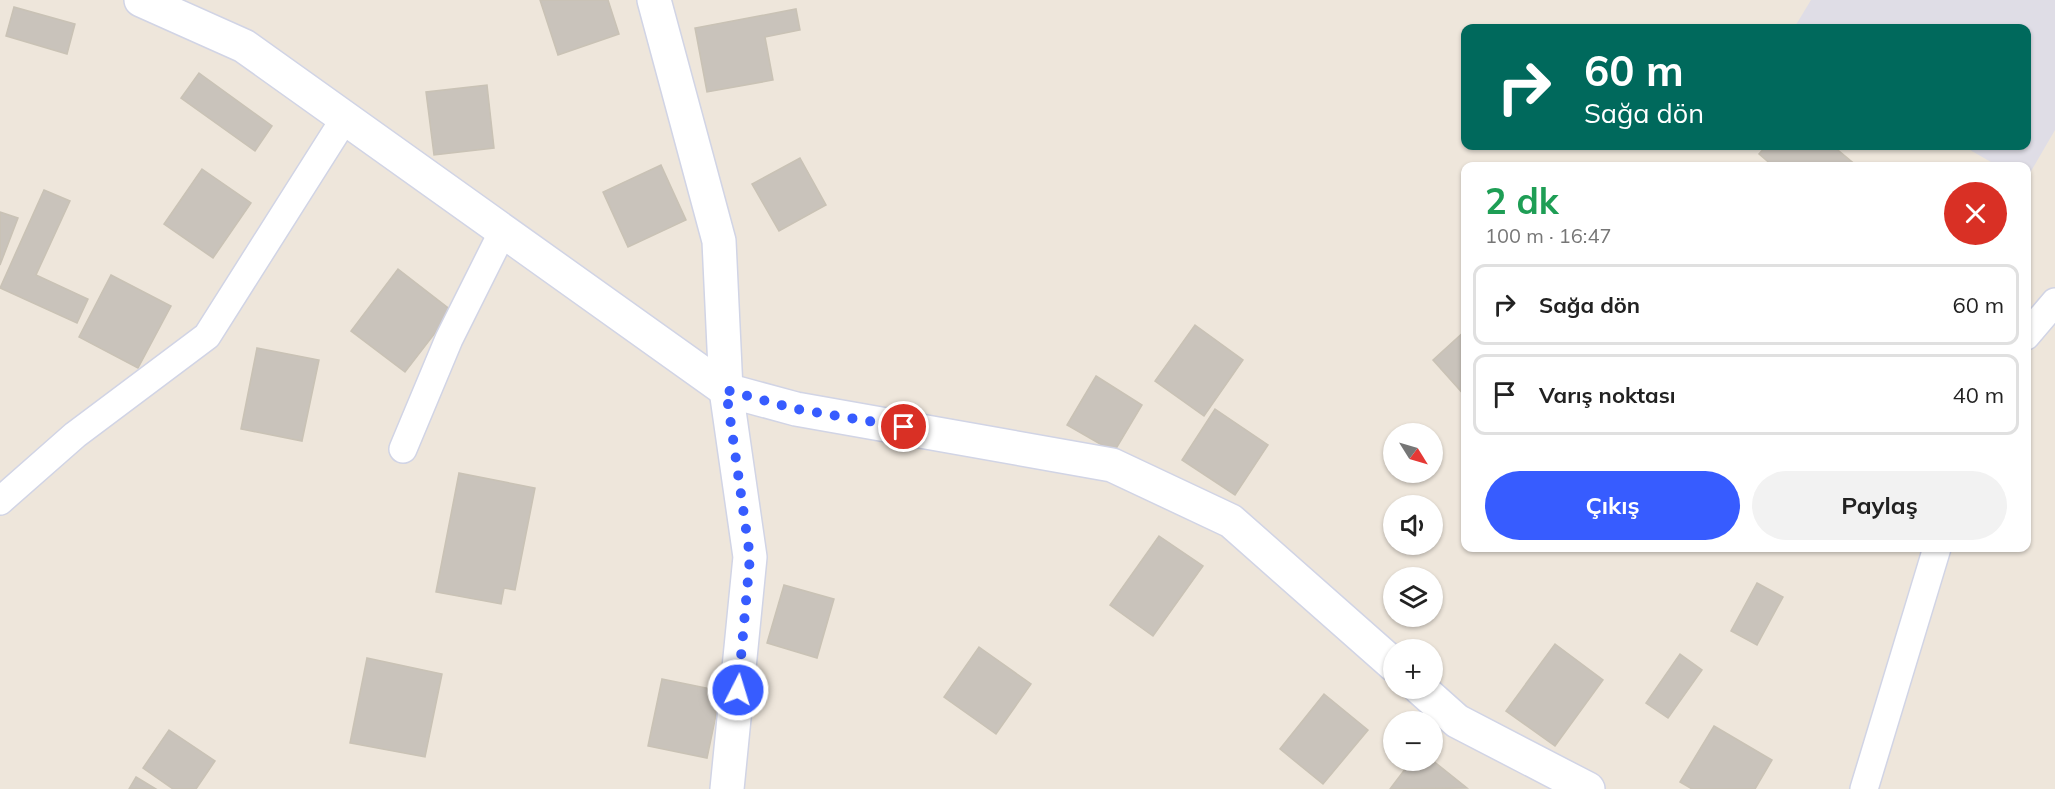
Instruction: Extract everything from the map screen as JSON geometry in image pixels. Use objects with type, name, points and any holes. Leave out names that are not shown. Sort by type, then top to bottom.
[{"type":"street","points":[[141,0],[244,46],[726,390],[796,409],[1112,465],[1231,521],[1383,655]]},
{"type":"street","points":[[654,0],[718,241],[726,390],[750,557],[727,789]]},
{"type":"street","points":[[0,501],[75,435],[207,336],[345,118]]},
{"type":"street","points":[[403,449],[449,339],[503,231]]},
{"type":"street","points":[[2031,330],[2055,302]]},
{"type":"street","points":[[1864,789],[1936,552]]},
{"type":"street","points":[[1432,699],[1456,721],[1588,789]]},
{"type":"shaded area","points":[[1811,0],[2055,0],[2055,130],[2031,171],[2031,162],[1991,162],[1970,150],[2031,150],[2031,24],[1796,24]]},
{"type":"building","points":[[540,0],[608,0],[619,34],[558,55]]},
{"type":"building","points":[[14,7],[75,24],[67,54],[6,36]]},
{"type":"building","points":[[796,9],[800,30],[765,37],[773,80],[707,92],[695,28]]},
{"type":"building","points":[[199,73],[272,126],[255,151],[181,98]]},
{"type":"building","points":[[487,85],[494,148],[434,155],[426,92]]},
{"type":"building","points":[[1762,150],[1838,150],[1852,162],[1768,162],[1759,154]]},
{"type":"building","points":[[800,158],[826,205],[779,231],[752,184]]},
{"type":"building","points":[[661,165],[686,220],[628,247],[603,192]]},
{"type":"building","points":[[202,169],[251,203],[213,258],[164,224]]},
{"type":"building","points":[[44,190],[70,201],[36,275],[88,299],[77,323],[0,288]]},
{"type":"building","points":[[0,212],[18,218],[0,265]]},
{"type":"building","points":[[398,269],[452,311],[405,372],[351,331]]},
{"type":"building","points":[[111,275],[171,306],[138,368],[79,337]]},
{"type":"building","points":[[1195,325],[1243,360],[1204,416],[1155,381]]},
{"type":"building","points":[[1461,335],[1461,391],[1433,360]]},
{"type":"building","points":[[257,348],[319,360],[302,441],[241,429]]},
{"type":"building","points":[[1096,376],[1142,405],[1114,452],[1067,425]]},
{"type":"building","points":[[1215,409],[1268,445],[1235,495],[1182,460]]},
{"type":"building","points":[[459,473],[535,488],[515,590],[504,588],[501,604],[436,592]]},
{"type":"building","points":[[1159,536],[1203,566],[1153,636],[1110,605]]},
{"type":"building","points":[[1757,583],[1783,597],[1757,645],[1731,631]]},
{"type":"building","points":[[784,585],[834,599],[817,658],[767,643]]},
{"type":"building","points":[[1555,644],[1603,680],[1555,746],[1506,711]]},
{"type":"building","points":[[979,647],[1031,684],[996,734],[944,697]]},
{"type":"building","points":[[1680,654],[1702,670],[1668,718],[1646,703]]},
{"type":"building","points":[[367,658],[442,674],[425,757],[350,743]]},
{"type":"building","points":[[662,679],[721,691],[707,758],[648,746]]},
{"type":"building","points":[[1324,694],[1368,730],[1323,784],[1280,749]]},
{"type":"building","points":[[1714,726],[1772,760],[1755,789],[1692,789],[1680,782]]},
{"type":"building","points":[[169,730],[215,761],[196,789],[173,789],[143,768]]},
{"type":"building","points":[[1443,769],[1467,788],[1390,789],[1404,771],[1443,771]]},
{"type":"building","points":[[136,777],[156,789],[129,789]]},
{"type":"route","points":[[738,690],[750,557],[726,390],[796,409],[904,427]]}]
